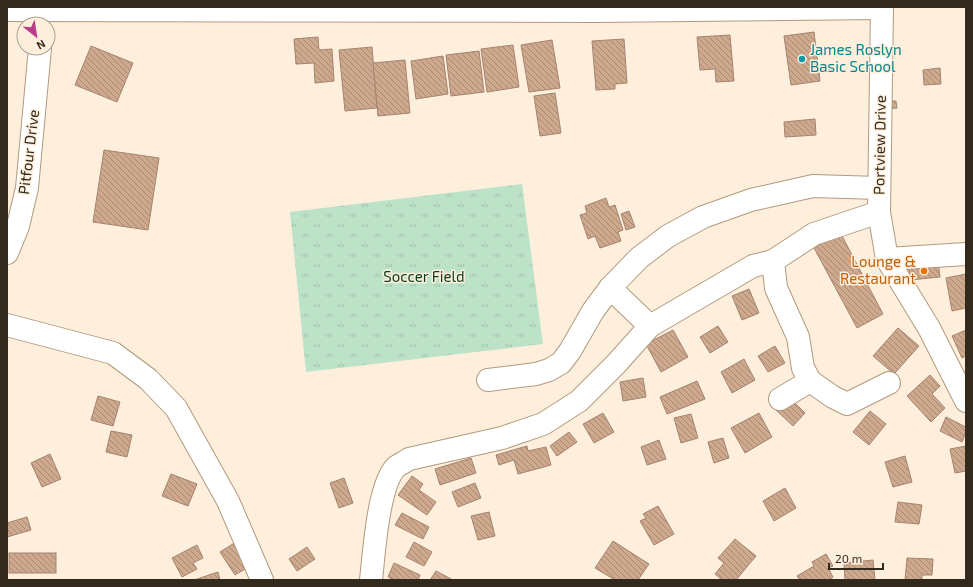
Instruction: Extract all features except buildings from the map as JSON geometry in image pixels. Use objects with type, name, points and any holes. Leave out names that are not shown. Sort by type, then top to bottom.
[{"type":"street","points":[[56,17],[594,9],[882,7]]},
{"type":"street","name":"Portview Drive","points":[[882,7],[879,212],[887,259]]},
{"type":"street","points":[[7,10],[38,16]]},
{"type":"street","name":"Pitfour Drive","points":[[7,252],[18,226],[27,188],[39,56]]},
{"type":"street","points":[[488,380],[536,374],[549,370],[561,363],[570,351],[593,311],[610,288],[639,258],[668,236],[704,217],[751,200],[813,186],[879,188]]},
{"type":"street","points":[[371,580],[380,509],[388,480],[396,467],[409,459],[502,438],[543,424],[579,401],[616,364],[650,326],[753,266],[773,261],[814,234],[879,212]]},
{"type":"street","points":[[966,254],[887,259],[929,328],[966,401]]},
{"type":"street","points":[[773,261],[776,288],[798,337],[803,368],[810,381],[833,397],[847,404],[889,382]]},
{"type":"street","points":[[610,288],[650,326]]},
{"type":"street","points":[[7,325],[113,353],[148,379],[176,408],[228,501],[262,580]]},
{"type":"street","points":[[780,399],[810,381]]},
{"type":"green space","name":"Soccer Field","points":[[522,184],[543,344],[306,372],[290,212]]},
{"type":"place","name":"James Roslyn Basic School","points":[[802,59]]},
{"type":"place","name":"Lounge & Restaurant","points":[[924,271]]}]
